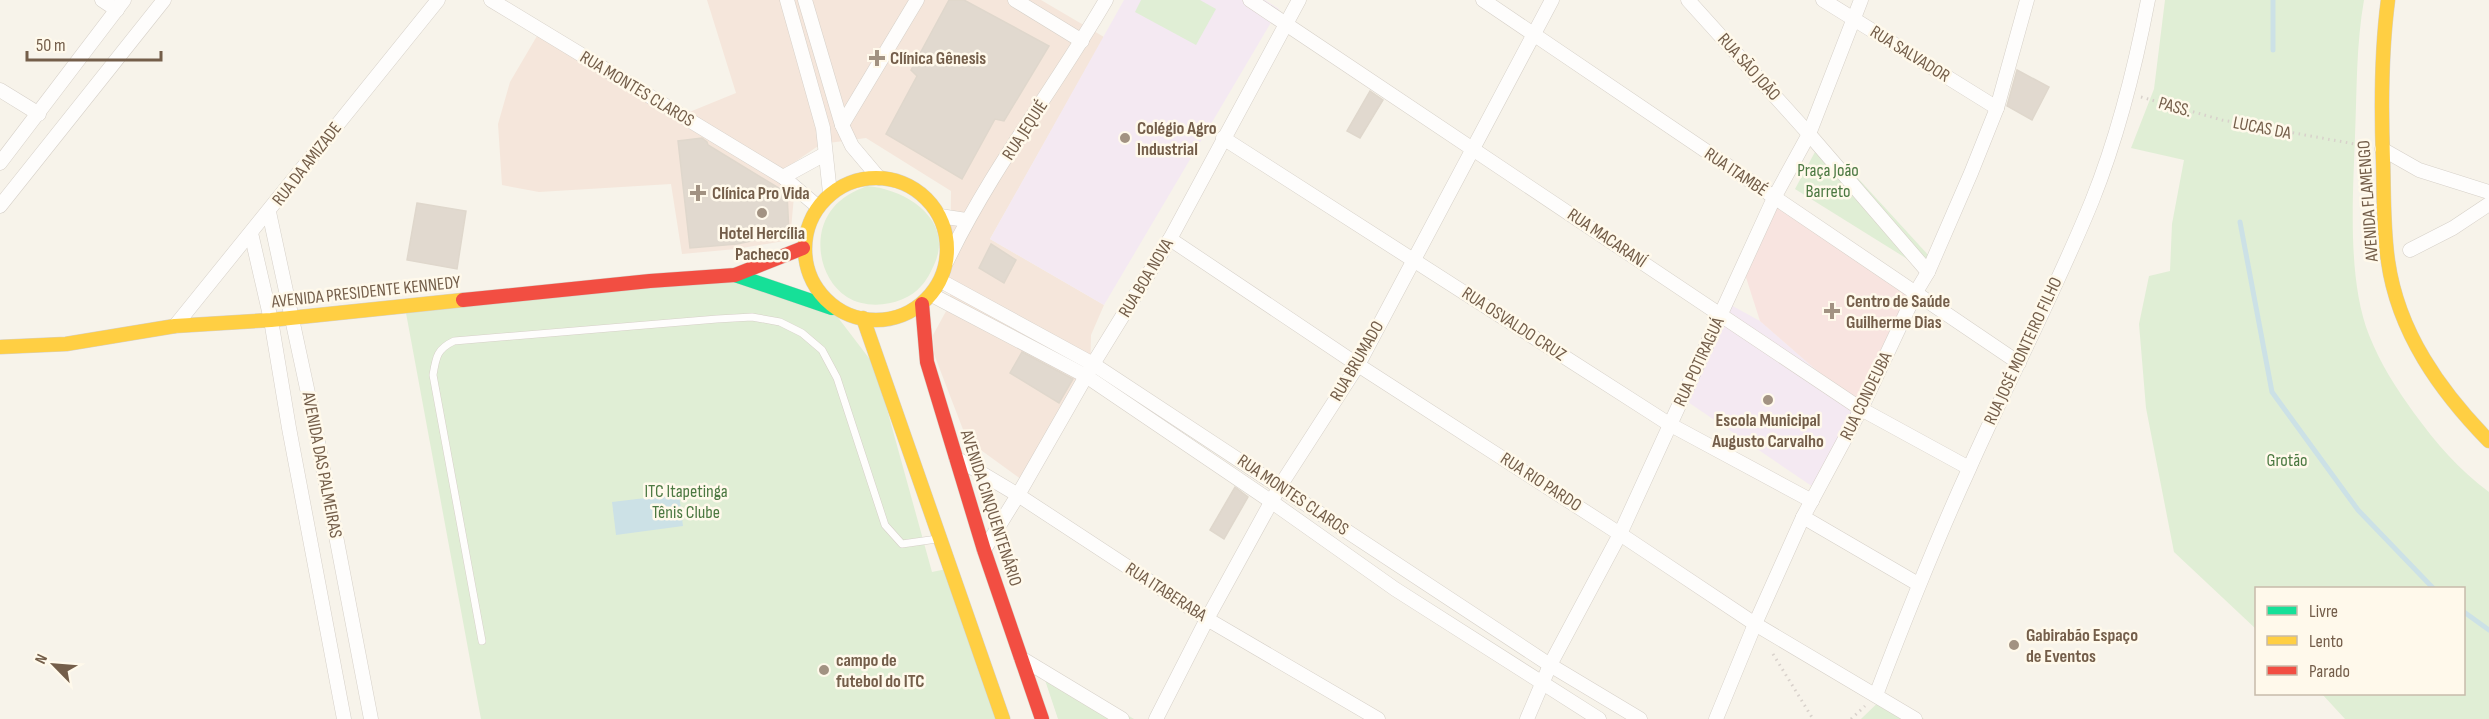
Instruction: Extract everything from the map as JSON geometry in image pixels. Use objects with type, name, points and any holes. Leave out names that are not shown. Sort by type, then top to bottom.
[{"type":"main road","name":"AVENIDA FLAMENGO","points":[[2388,0],[2381,94],[2387,252],[2400,308],[2421,356],[2439,387],[2489,441]]},
{"type":"main road","points":[[879,178],[911,189],[926,200],[940,216],[947,238],[947,261],[941,280],[927,299],[902,315],[880,320],[863,318],[841,311],[825,298],[813,283],[803,248],[806,231],[817,206],[830,193],[858,179],[879,178]]},
{"type":"main road","name":"AVENIDA PRESIDENTE KENNEDY","points":[[0,347],[66,344],[175,326],[271,320],[638,282],[735,275],[803,248]]},
{"type":"main road","name":"AVENIDA PRESIDENTE KENNEDY","points":[[735,275],[841,311]]},
{"type":"main road","name":"AVENIDA CINQUENTENÁRIO","points":[[927,299],[923,335],[927,362],[984,550],[1042,719]]},
{"type":"main road","points":[[863,318],[1003,719]]},
{"type":"street","points":[[0,163],[121,5],[102,0]]},
{"type":"street","points":[[0,206],[164,0]]},
{"type":"street","name":"RUA DA AMIZADE","points":[[175,326],[438,0]]},
{"type":"street","name":"RUA MONTES CLAROS","points":[[491,0],[783,177],[817,206]]},
{"type":"street","points":[[787,0],[823,128],[830,193]]},
{"type":"street","points":[[805,0],[842,125],[852,147],[879,178]]},
{"type":"street","points":[[842,125],[917,0]]},
{"type":"street","points":[[1015,0],[1082,41]]},
{"type":"street","name":"RUA JEQUIÉ","points":[[947,261],[966,220],[1106,0]]},
{"type":"street","name":"RUA MACARANÍ","points":[[1250,0],[1861,409],[1969,468]]},
{"type":"street","name":"RUA BOA NOVA","points":[[984,550],[1089,370],[1170,239],[1299,0]]},
{"type":"street","name":"RUA ITAMBÉ","points":[[1483,0],[2019,363]]},
{"type":"street","name":"RUA BRUMADO","points":[[1156,719],[1207,619],[1280,486],[1358,365],[1552,0]]},
{"type":"street","name":"RUA SÃO JOÃO","points":[[1688,0],[1809,134]]},
{"type":"street","name":"RUA SALVADOR","points":[[1823,0],[1997,108]]},
{"type":"street","name":"RUA POTIRAGUÁ","points":[[1527,719],[1550,665],[1620,534],[1774,198],[1809,134],[1861,0]]},
{"type":"street","name":"RUA CONDEUBA","points":[[1716,719],[1803,517],[1861,409],[1916,292],[1928,272],[1997,108],[2027,0]]},
{"type":"street","name":"RUA JOSÉ MONTEIRO FILHO","points":[[1876,695],[1918,584],[2092,200],[2128,93],[2148,0]]},
{"type":"street","points":[[0,90],[39,114]]},
{"type":"street","points":[[1809,134],[1928,272]]},
{"type":"street","name":"RUA OSVALDO CRUZ","points":[[1223,138],[1669,424],[1812,501]]},
{"type":"street","points":[[2382,149],[2419,170],[2489,192]]},
{"type":"street","points":[[783,177],[825,154]]},
{"type":"street","points":[[2410,250],[2453,228],[2489,204]]},
{"type":"street","name":"AVENIDA DAS PALMEIRAS","points":[[269,212],[293,317],[371,719]]},
{"type":"street","points":[[940,216],[966,220]]},
{"type":"street","name":"AVENIDA DAS PALMEIRAS","points":[[251,233],[271,320],[344,719]]},
{"type":"street","name":"RUA RIO PARDO","points":[[1170,239],[1358,365],[1755,624],[1915,719]]},
{"type":"street","name":"RUA MONTES CLAROS","points":[[941,280],[1280,486],[1550,665],[1640,719]]},
{"type":"street","name":"RUA MONTES CLAROS","points":[[927,299],[1089,370],[1395,589],[1599,719]]},
{"type":"street","name":"RUA ITABERABA","points":[[956,458],[1018,495],[1207,619],[1378,719]]},
{"type":"street","points":[[1803,517],[1918,584]]},
{"type":"street","points":[[1021,658],[1122,719]]},
{"type":"lane","points":[[482,641],[434,375],[436,356],[441,348],[454,341],[717,319],[752,317],[780,322],[802,333],[822,350],[837,378],[885,525],[892,535],[902,544],[940,539]]},
{"type":"path","name":"PASS.","points":[[2128,93],[2222,120]]},
{"type":"path","name":"LUCAS DA","points":[[2222,120],[2382,149]]},
{"type":"path","points":[[1773,652],[1813,719]]},
{"type":"shaded area","points":[[707,0],[1041,0],[1104,37],[990,239],[1104,305],[1091,335],[1090,378],[1025,482],[967,440],[934,354],[933,335],[950,304],[951,191],[866,138],[821,144],[789,166],[794,196],[790,240],[736,249],[682,254],[671,184],[539,192],[502,185],[498,124],[510,82],[544,24],[687,113],[736,93]]},
{"type":"shaded area","name":"Colégio Agro Industrial","points":[[1124,0],[1265,0],[1279,9],[1104,305],[990,239]]},
{"type":"shaded area","name":"Centro de Saúde Guilherme Dias","points":[[1774,198],[1916,292],[1861,409],[1760,321],[1743,268]]},
{"type":"shaded area","name":"Escola Municipal Augusto Carvalho","points":[[1729,304],[1760,321],[1861,409],[1822,493],[1682,398]]},
{"type":"shaded area","points":[[679,494],[683,526],[616,535],[612,502]]},
{"type":"green space","points":[[1141,0],[1200,0],[1216,9],[1196,45],[1135,12]]},
{"type":"green space","name":"Grotão","points":[[2165,0],[2364,0],[2358,51],[2353,185],[2354,263],[2357,289],[2369,335],[2395,385],[2439,445],[2468,475],[2489,492],[2489,719],[2345,719],[2323,695],[2465,695],[2465,587],[2255,587],[2255,628],[2174,552],[2146,408],[2139,324],[2149,276],[2170,271],[2172,224],[2184,160],[2131,148],[2154,89]]},
{"type":"green space","name":"Praça João Barreto","points":[[1822,139],[1930,257],[1925,270],[1795,189]]},
{"type":"green space","points":[[867,186],[882,188],[911,200],[932,221],[938,234],[939,249],[926,281],[907,297],[887,304],[866,304],[847,297],[830,279],[821,256],[822,230],[833,208],[849,195]]},
{"type":"green space","name":"ITC Itapetinga Tênis Clube","points":[[745,277],[833,311],[875,366],[932,572],[956,567],[1007,719],[481,719],[406,313]]},
{"type":"green space","points":[[1039,662],[1134,719],[1058,719]]},
{"type":"green space","points":[[1886,695],[1924,719],[1861,719]]},
{"type":"building","points":[[949,0],[964,0],[1049,46],[1004,121],[995,119],[962,179],[886,134],[917,76],[911,70]]},
{"type":"building","points":[[2017,70],[2049,87],[2032,120],[2007,106]]},
{"type":"building","points":[[1370,91],[1383,100],[1360,138],[1347,131]]},
{"type":"building","points":[[702,138],[708,145],[787,193],[789,233],[737,244],[690,248],[678,141]]},
{"type":"building","points":[[417,203],[466,211],[457,269],[407,260]]},
{"type":"building","points":[[991,244],[1016,260],[1004,283],[979,268]]},
{"type":"building","points":[[1022,352],[1073,379],[1059,403],[1010,373]]},
{"type":"building","points":[[1235,487],[1248,497],[1224,539],[1210,530]]},
{"type":"waterway","points":[[2273,0],[2273,50]]},
{"type":"waterway","points":[[2240,222],[2272,392],[2358,510],[2432,587]]},
{"type":"waterway","points":[[2465,613],[2489,630]]},
{"type":"traffic: fast","points":[[735,275],[832,308]]},
{"type":"traffic: slow","points":[[2388,0],[2383,60],[2382,120],[2385,236],[2393,287],[2411,336],[2424,359],[2454,402],[2489,441]]},
{"type":"traffic: slow","points":[[876,178],[903,183],[926,199],[942,222],[947,249],[942,276],[926,299],[903,315],[876,320],[849,315],[826,299],[810,276],[805,249],[810,222],[826,199],[849,183],[876,178]]},
{"type":"traffic: slow","points":[[0,347],[66,344],[175,326],[271,320],[463,300]]},
{"type":"traffic: slow","points":[[863,318],[1003,719]]},
{"type":"traffic: jam","points":[[463,300],[650,281],[735,275],[803,248]]},
{"type":"traffic: jam","points":[[922,304],[927,362],[984,550],[1042,719]]},
{"type":"place","name":"Clínica Gênesis","points":[[877,58]]},
{"type":"place","name":"Colégio Agro Industrial","points":[[1125,138]]},
{"type":"place","name":"Clínica Pro Vida","points":[[698,193]]},
{"type":"place","name":"Hotel Hercília Pacheco","points":[[762,213]]},
{"type":"place","name":"Centro de Saúde Guilherme Dias","points":[[1832,311]]},
{"type":"place","name":"Escola Municipal Augusto Carvalho","points":[[1768,400]]},
{"type":"place","name":"Gabirabão Espaço de Eventos","points":[[2014,645]]},
{"type":"place","name":"campo de futebol do ITC","points":[[824,670]]}]
